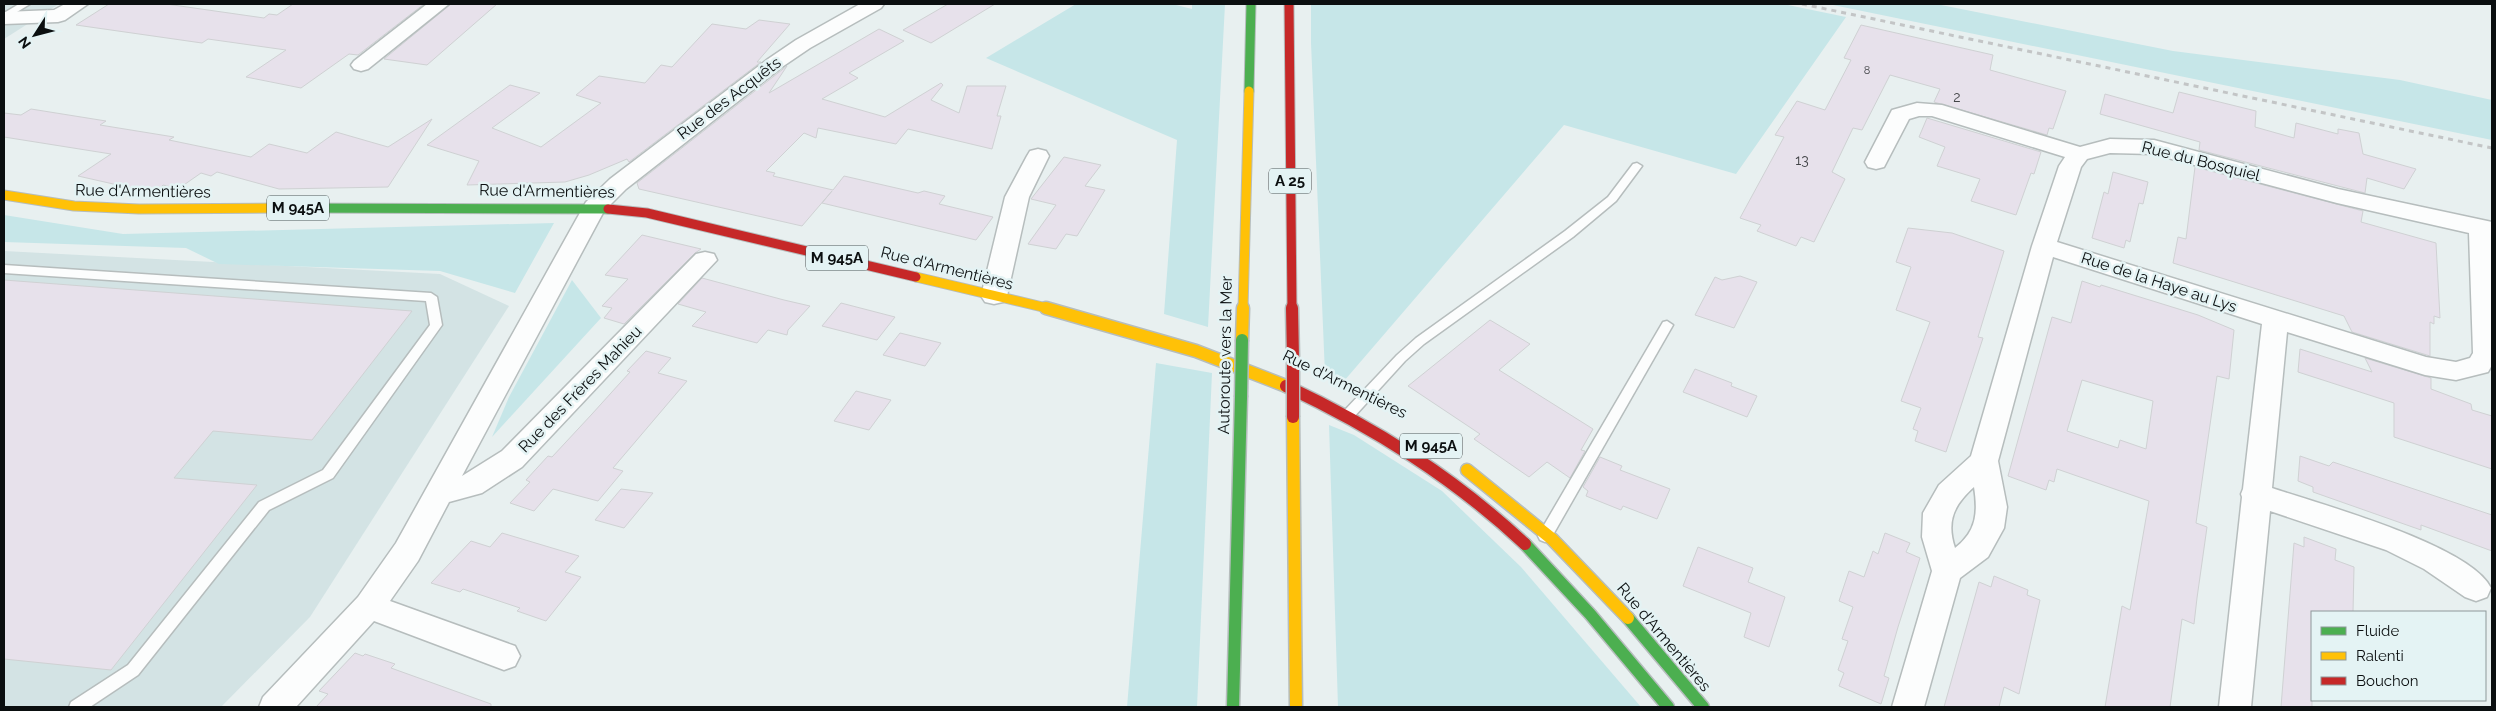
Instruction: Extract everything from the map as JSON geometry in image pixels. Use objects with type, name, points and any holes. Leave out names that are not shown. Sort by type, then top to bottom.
[{"type":"main road","name":"Autoroute vers la Mer","points":[[1232,707],[1251,4]]},
{"type":"main road","name":"A 25","points":[[1289,4],[1296,707]]},
{"type":"main road","name":"Rue d'Armentières","points":[[4,196],[74,206],[139,209],[594,207],[647,213],[1078,317],[1243,370],[1303,394],[1348,415],[1402,445],[1443,473],[1484,507],[1534,556],[1610,638],[1668,707]]},
{"type":"main road","name":"Rue d'Armentières","points":[[1078,317],[1159,331],[1251,358]]},
{"type":"main road","name":"Rue d'Armentières","points":[[1282,370],[1303,378]]},
{"type":"main road","name":"Rue d'Armentières","points":[[1454,461],[1493,489],[1547,534],[1607,594],[1703,707]]},
{"type":"street","points":[[4,18],[58,16],[78,4]]},
{"type":"street","points":[[361,65],[439,4]]},
{"type":"street","name":"Rue des Acquêts","points":[[594,207],[618,184],[775,63],[803,44],[874,4]]},
{"type":"street","points":[[1876,162],[1900,115],[1917,109],[1946,113],[2078,154],[2070,166],[2044,246],[1984,462],[1992,507],[1989,528],[1977,548],[1947,571]]},
{"type":"street","name":"Rue du Bosquiel","points":[[2078,154],[2110,146],[2154,147],[2337,196],[2487,228]]},
{"type":"street","points":[[994,296],[1016,197],[1038,156]]},
{"type":"street","points":[[275,707],[369,606],[407,552],[594,207]]},
{"type":"street","name":"Rue de la Haye au Lys","points":[[2044,246],[2274,319],[2444,370],[2468,369],[2479,365],[2486,353],[2487,228]]},
{"type":"street","name":"Rue des Frères Mahieu","points":[[440,493],[472,485],[499,470],[512,459],[704,260]]},
{"type":"street","points":[[2235,707],[2274,319]]},
{"type":"street","points":[[1908,707],[1947,571],[1944,555],[1937,537],[1936,522],[1944,499],[1954,486],[1984,462]]},
{"type":"street","points":[[2255,494],[2397,542],[2435,560],[2476,588]]},
{"type":"street","points":[[369,606],[504,656]]},
{"type":"lane","points":[[4,18],[25,4]]},
{"type":"lane","points":[[1348,415],[1401,358],[1420,341],[1569,234],[1612,199],[1638,166]]},
{"type":"lane","points":[[4,269],[431,297],[436,325],[328,474],[264,506],[132,670],[77,707]]},
{"type":"lane","points":[[1534,556],[1667,325]]},
{"type":"shaded area","points":[[4,4],[59,4],[4,39]]},
{"type":"shaded area","points":[[1076,4],[1172,4],[1192,9],[1192,4],[1225,4],[1208,327],[1164,314],[1177,140],[986,58]]},
{"type":"shaded area","points":[[1311,4],[1783,4],[1846,17],[1736,174],[1564,125],[1344,381],[1325,374]]},
{"type":"shaded area","points":[[1828,4],[1936,4],[2173,51],[2400,80],[2492,100],[2492,140]]},
{"type":"shaded area","points":[[4,215],[123,234],[554,223],[515,293],[440,271],[219,264],[186,248],[4,242]]},
{"type":"shaded area","points":[[4,251],[440,274],[509,306],[310,617],[221,707],[4,707]]},
{"type":"shaded area","points":[[572,280],[601,318],[492,437],[509,397]]},
{"type":"shaded area","points":[[1156,363],[1212,373],[1197,707],[1127,707]]},
{"type":"shaded area","points":[[1329,425],[1354,435],[1442,491],[1521,567],[1641,707],[1338,707]]},
{"type":"building","points":[[109,4],[166,4],[264,18],[269,14],[277,15],[293,4],[424,4],[358,55],[349,54],[301,88],[246,77],[286,50],[208,39],[202,43],[76,25]]},
{"type":"building","points":[[451,4],[497,4],[427,65],[384,59]]},
{"type":"building","points":[[948,4],[995,4],[931,43],[903,30]]},
{"type":"building","points":[[759,20],[790,24],[757,62],[761,62],[629,162],[627,159],[589,175],[565,182],[467,185],[479,161],[427,145],[510,85],[540,93],[492,128],[541,147],[601,103],[576,95],[599,76],[645,83],[661,65],[672,67],[712,24],[746,29]]},
{"type":"building","points":[[1861,25],[1993,55],[1990,70],[2066,91],[2053,129],[2049,128],[2047,135],[1934,102],[1940,89],[1890,75],[1862,130],[1853,128],[1832,172],[1845,179],[1814,242],[1801,237],[1796,246],[1757,231],[1761,225],[1740,218],[1784,137],[1775,135],[1797,101],[1825,110],[1851,60],[1844,58]]},
{"type":"building","points":[[879,29],[904,41],[849,73],[858,78],[822,99],[885,117],[941,83],[943,85],[931,100],[959,113],[967,86],[1006,86],[997,116],[1001,116],[992,149],[908,129],[896,144],[818,128],[816,138],[804,133],[766,171],[775,173],[773,176],[833,190],[844,176],[918,193],[924,191],[945,196],[939,204],[993,217],[976,240],[822,203],[832,191],[802,226],[639,189],[637,183],[787,66],[769,93]]},
{"type":"building","points":[[2179,92],[2256,111],[2255,127],[2294,138],[2296,123],[2338,134],[2338,129],[2359,133],[2363,154],[2416,169],[2404,189],[2367,178],[2365,193],[2199,150],[2200,142],[2100,114],[2105,94],[2173,113]]},
{"type":"building","points":[[31,109],[106,121],[100,125],[174,137],[169,140],[251,157],[269,144],[307,153],[336,132],[388,147],[432,119],[388,187],[279,189],[217,172],[211,176],[201,173],[178,189],[163,185],[157,191],[131,188],[78,176],[111,154],[4,137],[4,113],[21,115]]},
{"type":"building","points":[[1927,118],[2041,152],[2034,174],[2031,173],[2016,215],[1971,201],[1980,179],[1937,166],[1945,147],[1919,137]]},
{"type":"building","points":[[1064,157],[1101,165],[1085,186],[1105,190],[1077,236],[1066,234],[1056,249],[1028,244],[1056,205],[1031,199]]},
{"type":"building","points":[[2195,167],[2363,211],[2361,222],[2436,243],[2440,318],[2434,316],[2434,324],[2430,322],[2430,356],[2352,332],[2344,316],[2173,263],[2178,237],[2186,239]]},
{"type":"building","points":[[2113,172],[2148,182],[2143,204],[2139,203],[2130,242],[2126,240],[2124,248],[2092,238],[2104,192],[2108,194]]},
{"type":"building","points":[[1908,228],[1952,233],[2004,251],[1978,337],[1983,338],[1946,452],[1915,441],[1918,431],[1913,429],[1921,408],[1901,401],[1930,322],[1896,310],[1911,267],[1896,262]]},
{"type":"building","points":[[642,235],[701,249],[624,324],[604,318],[612,308],[602,306],[628,279],[605,275]]},
{"type":"building","points":[[1740,276],[1757,282],[1734,328],[1695,315],[1715,277],[1722,280]]},
{"type":"building","points":[[702,278],[810,306],[788,330],[787,335],[768,330],[757,343],[692,326],[706,312],[678,304]]},
{"type":"building","points":[[4,280],[412,311],[312,440],[213,431],[174,478],[257,485],[111,670],[4,659]]},
{"type":"building","points":[[2082,281],[2100,287],[2101,285],[2198,315],[2234,330],[2229,379],[2217,376],[2196,523],[2207,527],[2194,624],[2182,619],[2170,707],[2105,707],[2122,606],[2130,610],[2149,501],[2057,469],[2054,482],[2049,480],[2046,490],[2008,476],[2052,317],[2071,323]],"holes":[[[2082,380],[2153,401],[2146,449],[2120,440],[2118,448],[2067,431]]]},
{"type":"building","points":[[841,303],[895,317],[877,340],[822,326]]},
{"type":"building","points":[[1490,320],[1530,344],[1499,370],[1593,429],[1581,450],[1585,451],[1570,478],[1547,462],[1529,477],[1474,439],[1480,434],[1408,386]]},
{"type":"building","points":[[900,333],[941,343],[925,366],[883,355]]},
{"type":"building","points":[[2300,349],[2372,372],[2365,358],[2431,378],[2431,389],[2471,404],[2472,410],[2492,416],[2492,469],[2394,437],[2394,403],[2298,372]]},
{"type":"building","points":[[646,351],[671,358],[658,373],[687,381],[613,468],[623,471],[598,501],[553,489],[534,511],[510,503],[530,482],[526,480],[548,456],[552,457],[592,414],[630,372],[627,371]]},
{"type":"building","points":[[1695,369],[1732,383],[1731,386],[1757,396],[1747,417],[1683,392]]},
{"type":"building","points":[[856,391],[891,400],[869,430],[834,421]]},
{"type":"building","points":[[2300,456],[2329,466],[2333,462],[2492,515],[2492,551],[2421,525],[2421,530],[2313,492],[2313,487],[2298,481]]},
{"type":"building","points":[[1600,457],[1622,466],[1620,470],[1670,489],[1657,519],[1623,506],[1621,510],[1586,496],[1588,491],[1583,487]]},
{"type":"building","points":[[621,489],[653,493],[624,528],[595,520]]},
{"type":"building","points":[[502,533],[579,556],[565,572],[581,577],[546,621],[517,611],[520,608],[463,589],[460,592],[431,583],[471,541],[490,547]]},
{"type":"building","points":[[1885,533],[1910,543],[1906,552],[1920,558],[1884,676],[1889,678],[1881,704],[1839,686],[1844,673],[1838,670],[1848,641],[1842,639],[1853,607],[1839,601],[1849,571],[1864,577],[1873,551],[1878,554]]},
{"type":"building","points":[[2304,537],[2336,549],[2335,560],[2354,567],[2353,611],[2311,611],[2312,707],[2281,707],[2294,543],[2304,547]]},
{"type":"building","points":[[1698,547],[1753,568],[1748,582],[1785,597],[1769,647],[1744,637],[1751,613],[1683,586]]},
{"type":"building","points":[[1994,576],[2028,590],[2027,595],[2040,600],[2019,694],[2004,687],[1999,707],[1944,707],[1979,582],[1991,587]]},
{"type":"building","points":[[355,653],[363,656],[365,654],[395,664],[391,668],[491,704],[491,707],[316,707],[328,694],[319,691]]},
{"type":"railway","points":[[1802,4],[2492,148]]},
{"type":"traffic: fast","points":[[1249,91],[1251,4]]},
{"type":"traffic: fast","points":[[287,208],[608,209]]},
{"type":"traffic: fast","points":[[1241,397],[1242,340]]},
{"type":"traffic: fast","points":[[1233,707],[1241,397]]},
{"type":"traffic: fast","points":[[1525,544],[1590,614],[1668,707]]},
{"type":"traffic: fast","points":[[1628,618],[1703,707]]},
{"type":"traffic: slow","points":[[1242,340],[1249,91]]},
{"type":"traffic: slow","points":[[4,195],[74,206],[139,209],[287,208]]},
{"type":"traffic: slow","points":[[916,277],[1104,323],[1196,351],[1286,386]]},
{"type":"traffic: slow","points":[[1293,417],[1296,707]]},
{"type":"traffic: slow","points":[[1467,470],[1511,503],[1552,539],[1591,577],[1628,618]]},
{"type":"traffic: jam","points":[[1289,4],[1293,358]]},
{"type":"traffic: jam","points":[[608,209],[647,213],[916,277]]},
{"type":"traffic: jam","points":[[1293,358],[1293,417]]},
{"type":"traffic: jam","points":[[1286,386],[1352,418],[1413,454],[1470,496],[1525,544]]}]
